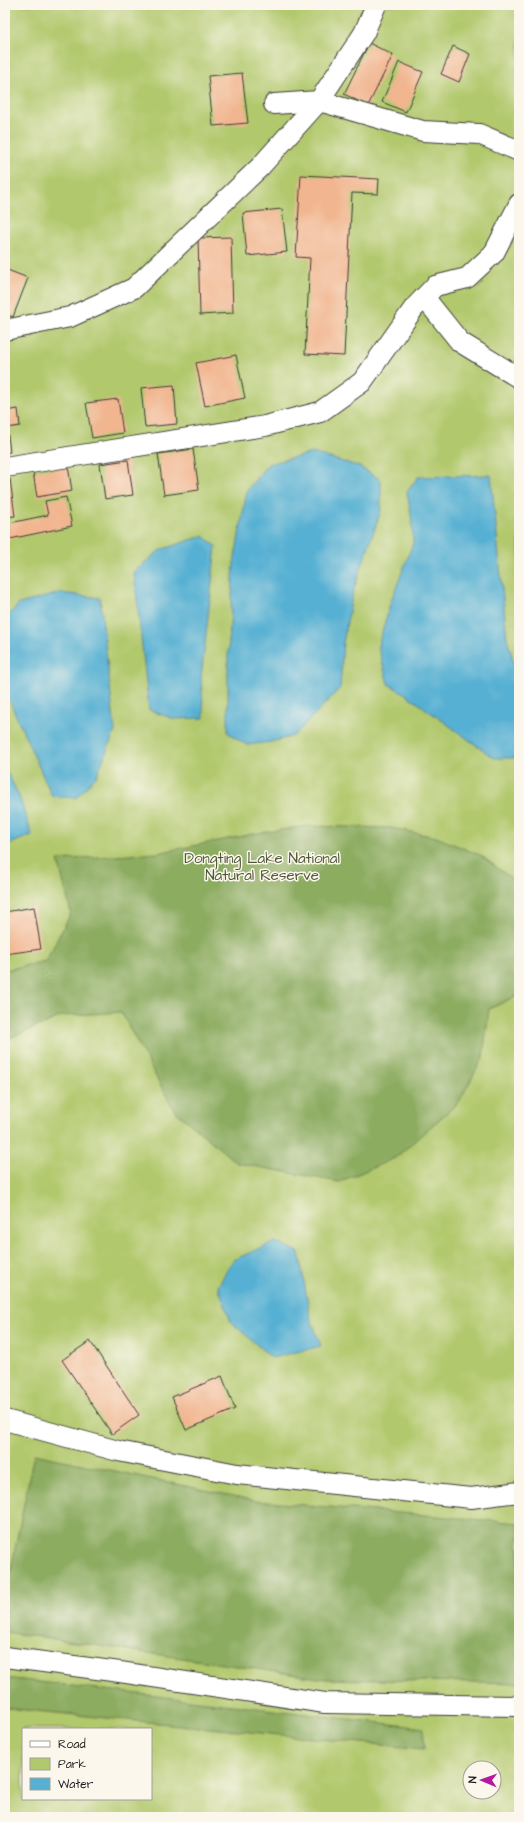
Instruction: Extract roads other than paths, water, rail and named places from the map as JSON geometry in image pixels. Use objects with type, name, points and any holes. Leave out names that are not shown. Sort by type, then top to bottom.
[{"type":"street","points":[[5,330],[70,317],[134,288],[177,249],[260,167],[319,101],[364,33],[376,5]]},
{"type":"street","points":[[274,104],[319,101],[423,131],[479,134],[519,151]]},
{"type":"street","points":[[5,467],[265,426],[320,412],[362,382],[414,308],[435,286],[466,278],[494,253],[519,204]]},
{"type":"street","points":[[424,297],[460,342],[519,378]]},
{"type":"street","points":[[5,1420],[118,1451],[237,1474],[471,1498],[519,1492]]},
{"type":"street","points":[[5,1657],[120,1672],[325,1703],[519,1706]]},
{"type":"water","points":[[312,453],[358,466],[381,480],[381,510],[353,592],[343,643],[340,688],[294,736],[271,742],[247,745],[228,733],[228,657],[234,563],[247,490],[268,464]]},
{"type":"water","points":[[491,475],[507,638],[519,682],[519,758],[494,758],[404,693],[388,684],[378,646],[390,604],[413,543],[412,521],[407,492],[418,477]]},
{"type":"water","points":[[203,536],[216,546],[201,678],[204,718],[174,719],[149,710],[134,572],[160,550]]},
{"type":"water","points":[[61,593],[100,598],[115,731],[96,777],[76,798],[52,796],[5,691],[5,619],[19,604]]},
{"type":"water","points":[[5,768],[19,796],[32,835],[5,846]]},
{"type":"water","points":[[275,1242],[299,1252],[310,1316],[321,1346],[272,1358],[231,1322],[218,1286],[233,1260]]},
{"type":"park label","name":"Dongting Lake National Natural Reserve","points":[[262,866]]}]
